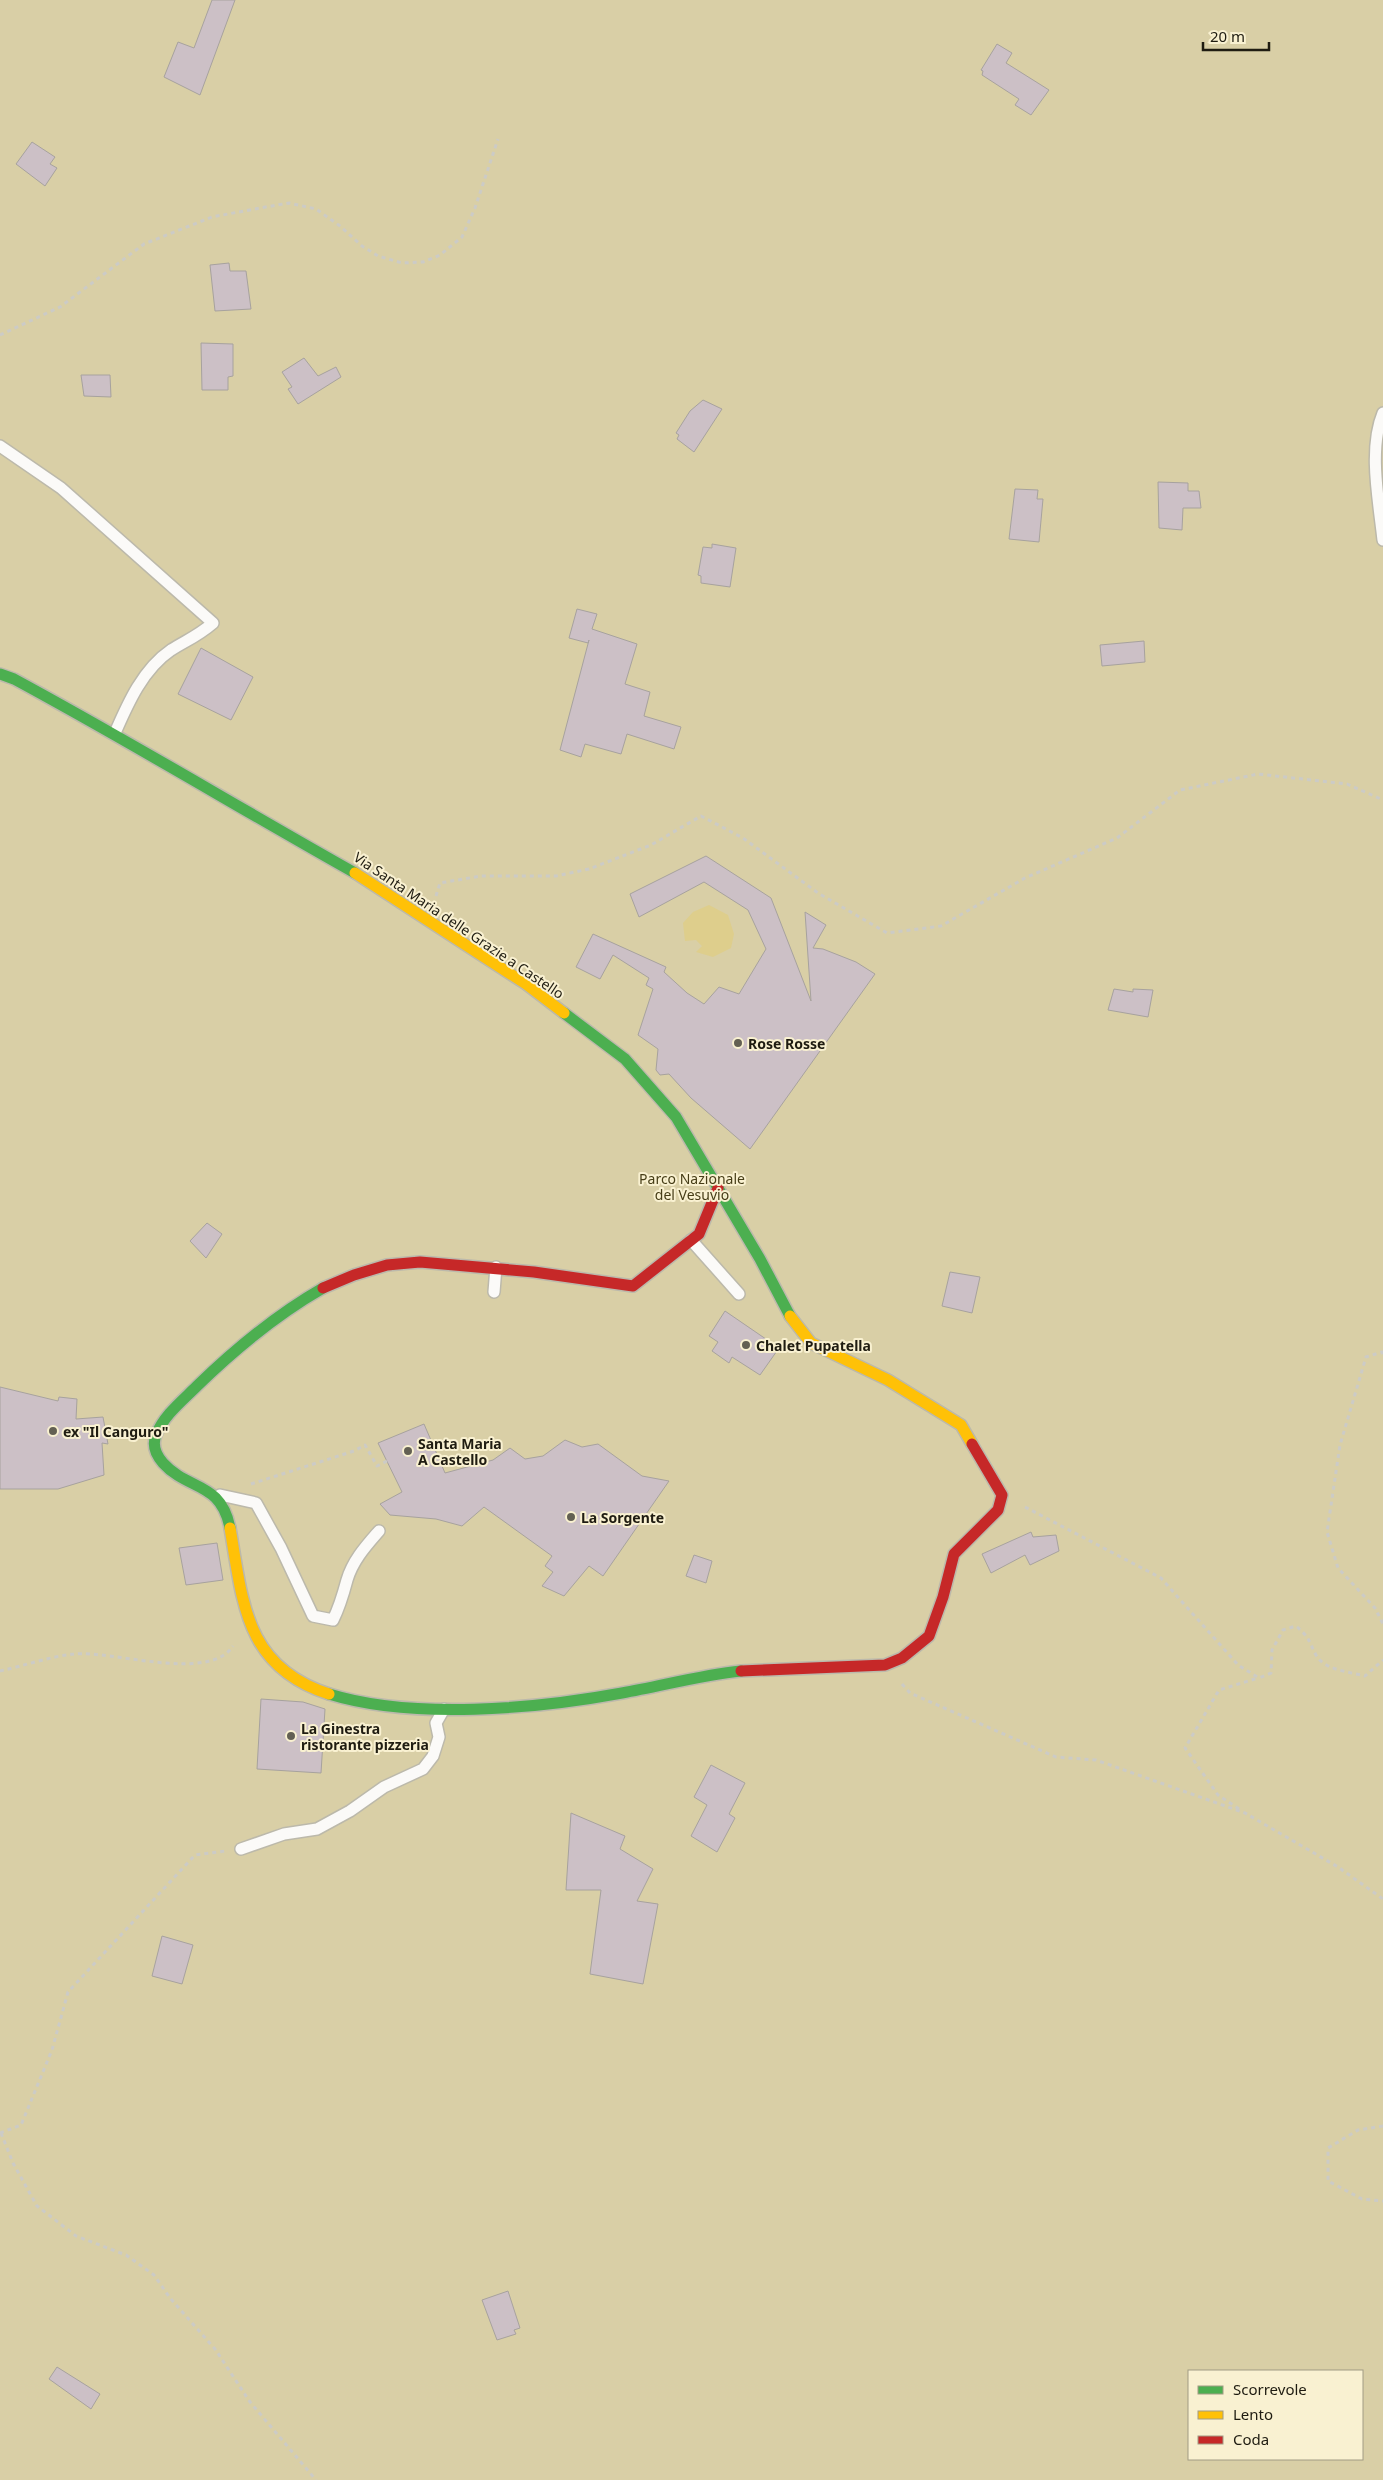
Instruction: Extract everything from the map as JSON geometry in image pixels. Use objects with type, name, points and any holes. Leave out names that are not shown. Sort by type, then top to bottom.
[{"type":"street","name":"Via Santa Maria delle Grazie a Castello","points":[[0,674],[14,679],[116,733],[217,795],[371,882],[526,984],[625,1059],[676,1117],[760,1258],[785,1309],[811,1343],[888,1380],[961,1425],[1002,1495]]},
{"type":"street","points":[[718,1188],[700,1234],[632,1286],[574,1276],[425,1261],[388,1265],[328,1284],[286,1310],[232,1351],[166,1417],[159,1426],[155,1437],[158,1459],[168,1469],[213,1494],[227,1511],[248,1623],[280,1670],[300,1684],[370,1704],[479,1708],[606,1696],[733,1672],[885,1665],[902,1658],[929,1636],[943,1597],[954,1554],[998,1510],[1002,1495]]},
{"type":"lane","points":[[1383,413],[1379,423],[1376,472],[1383,540]]},
{"type":"lane","points":[[0,446],[61,488],[213,623],[196,638],[170,651],[146,674],[129,701],[116,733]]},
{"type":"lane","points":[[691,1240],[740,1294]]},
{"type":"lane","points":[[494,1292],[496,1267]]},
{"type":"lane","points":[[213,1494],[256,1503],[281,1548],[313,1616],[333,1620],[342,1603],[348,1578],[360,1553],[379,1531]]},
{"type":"lane","points":[[337,1591],[342,1603]]},
{"type":"lane","points":[[241,1849],[284,1834],[317,1829],[350,1811],[384,1787],[424,1770],[433,1756],[439,1737],[436,1723],[445,1708]]},
{"type":"path","points":[[0,335],[60,307],[144,244],[212,217],[260,208],[290,203],[316,209],[340,226],[362,246],[378,256],[402,263],[423,262],[440,255],[462,237],[475,208],[498,139]]},
{"type":"path","points":[[440,928],[434,902],[440,883],[481,876],[556,876],[588,869],[651,845],[701,816],[743,838],[818,893],[887,933],[941,926],[1025,878],[1117,838],[1180,790],[1258,774],[1347,784],[1383,800]]},
{"type":"path","points":[[1383,1354],[1382,1352],[1366,1357],[1340,1445],[1327,1532],[1338,1568],[1375,1608],[1383,1624]]},
{"type":"path","points":[[242,1487],[354,1451],[365,1445],[377,1466],[386,1461]]},
{"type":"path","points":[[1002,1495],[1161,1578],[1238,1665],[1259,1678]]},
{"type":"path","points":[[0,1671],[75,1654],[167,1664],[201,1664],[228,1654],[248,1623]]},
{"type":"path","points":[[1383,1660],[1365,1676],[1332,1668],[1316,1656],[1308,1636],[1296,1626],[1282,1630],[1272,1650],[1271,1673],[1219,1690],[1185,1748],[1218,1795],[1245,1813],[1338,1867],[1383,1899]]},
{"type":"path","points":[[885,1665],[910,1693],[1056,1757],[1096,1760],[1245,1813]]},
{"type":"path","points":[[241,1849],[194,1855],[68,1992],[52,2050],[20,2125],[1,2133],[13,2163],[37,2206],[76,2236],[126,2255],[154,2274],[170,2298],[215,2349],[250,2402],[316,2480]]},
{"type":"path","points":[[1383,2126],[1358,2130],[1328,2148],[1328,2182],[1362,2199],[1383,2200]]},
{"type":"green space","name":"Parco Nazionale del Vesuvio","points":[[0,0],[1383,0],[1383,2480],[0,2480]]},
{"type":"shaded area","points":[[709,905],[728,915],[734,934],[731,948],[713,957],[696,952],[702,946],[696,940],[685,941],[683,923],[693,912]]},
{"type":"building","points":[[212,0],[235,0],[200,95],[164,77],[178,42],[194,48]]},
{"type":"building","points":[[997,44],[1012,53],[1006,63],[1049,90],[1031,115],[1015,105],[1019,99],[982,75],[983,71],[981,70]]},
{"type":"building","points":[[32,142],[55,157],[50,164],[57,168],[45,186],[16,164]]},
{"type":"building","points":[[229,263],[230,271],[246,271],[251,309],[215,311],[210,265]]},
{"type":"building","points":[[201,343],[233,344],[233,376],[228,377],[228,390],[202,390]]},
{"type":"building","points":[[304,358],[318,376],[336,367],[341,377],[298,404],[288,389],[292,387],[282,372]]},
{"type":"building","points":[[81,375],[110,375],[111,397],[84,396]]},
{"type":"building","points":[[703,400],[722,409],[694,452],[677,439],[679,435],[676,433],[690,411]]},
{"type":"building","points":[[1158,482],[1188,483],[1188,491],[1199,491],[1201,508],[1183,508],[1182,530],[1159,528]]},
{"type":"building","points":[[1015,489],[1038,490],[1037,499],[1043,499],[1039,542],[1009,539]]},
{"type":"building","points":[[712,544],[736,548],[730,587],[701,583],[701,576],[698,575],[703,547],[712,548]]},
{"type":"building","points":[[577,609],[597,614],[592,629],[637,644],[625,684],[650,692],[644,716],[681,727],[674,749],[627,734],[621,754],[585,744],[581,757],[560,750],[589,640],[588,643],[569,638]]},
{"type":"building","points":[[1144,641],[1145,662],[1102,666],[1100,645]]},
{"type":"building","points":[[201,648],[253,677],[231,720],[178,694]]},
{"type":"building","name":"Rose Rosse","points":[[706,856],[771,898],[811,1001],[805,912],[826,925],[813,948],[823,949],[856,962],[875,974],[750,1149],[691,1098],[669,1074],[660,1075],[656,1070],[658,1049],[638,1035],[653,989],[646,985],[649,978],[613,955],[600,979],[576,967],[593,934],[666,967],[664,972],[687,993],[704,1004],[719,987],[739,994],[766,949],[748,910],[704,882],[639,917],[630,894]]},
{"type":"building","points":[[1114,989],[1133,992],[1133,989],[1153,990],[1148,1017],[1108,1010]]},
{"type":"building","points":[[207,1223],[222,1234],[206,1258],[190,1241]]},
{"type":"building","points":[[950,1272],[980,1277],[972,1313],[942,1306]]},
{"type":"building","name":"Chalet Pupatella","points":[[725,1311],[779,1348],[760,1375],[732,1357],[729,1363],[712,1351],[718,1342],[709,1336]]},
{"type":"building","name":"ex \"Il Canguro\"","points":[[0,1387],[58,1401],[59,1397],[77,1399],[76,1419],[103,1417],[108,1444],[102,1443],[104,1475],[58,1489],[0,1489]]},
{"type":"building","name":"La Sorgente","points":[[424,1424],[445,1473],[493,1460],[510,1448],[525,1459],[543,1456],[565,1440],[582,1447],[598,1444],[642,1476],[669,1481],[603,1576],[589,1566],[564,1596],[542,1586],[553,1572],[545,1566],[552,1556],[484,1507],[462,1526],[436,1519],[390,1515],[380,1504],[402,1492],[378,1443]]},
{"type":"building","points":[[1031,1532],[1033,1537],[1056,1535],[1059,1551],[1030,1565],[1025,1555],[991,1573],[982,1554]]},
{"type":"building","points":[[217,1543],[223,1580],[186,1585],[179,1548]]},
{"type":"building","points":[[694,1555],[712,1561],[706,1583],[686,1576]]},
{"type":"building","name":"La Ginestra ristorante pizzeria","points":[[261,1699],[303,1702],[325,1709],[321,1773],[257,1769]]},
{"type":"building","points":[[711,1765],[745,1783],[729,1814],[735,1818],[717,1852],[691,1836],[707,1805],[694,1797]]},
{"type":"building","points":[[571,1813],[625,1836],[620,1849],[653,1869],[637,1901],[658,1904],[643,1984],[590,1974],[601,1890],[566,1890]]},
{"type":"building","points":[[162,1936],[193,1945],[182,1984],[152,1976]]},
{"type":"building","points":[[508,2291],[520,2328],[514,2330],[516,2334],[497,2340],[482,2300]]},
{"type":"building","points":[[57,2367],[100,2394],[91,2409],[49,2379]]},
{"type":"traffic: fast","points":[[0,674],[14,679],[100,726],[355,873]]},
{"type":"traffic: fast","points":[[564,1013],[625,1059],[676,1117],[760,1259],[790,1316]]},
{"type":"traffic: fast","points":[[230,1528],[226,1513],[211,1494],[173,1472],[163,1463],[155,1446],[156,1435],[159,1428],[174,1409],[227,1358],[273,1321],[323,1288]]},
{"type":"traffic: fast","points":[[329,1694],[362,1702],[398,1707],[436,1709],[513,1707],[588,1699],[741,1671]]},
{"type":"traffic: slow","points":[[355,873],[526,984],[564,1013]]},
{"type":"traffic: slow","points":[[790,1316],[811,1343],[888,1380],[961,1425],[972,1444]]},
{"type":"traffic: slow","points":[[230,1528],[245,1606],[253,1629],[264,1649],[280,1667],[301,1682],[329,1694]]},
{"type":"traffic: jam","points":[[323,1288],[354,1275],[387,1265],[420,1262],[534,1272],[633,1286],[699,1234],[718,1188]]},
{"type":"traffic: jam","points":[[741,1671],[885,1665],[902,1658],[929,1636],[943,1597],[954,1554],[998,1510],[1002,1495],[972,1444]]},
{"type":"place","name":"Rose Rosse","points":[[738,1043]]},
{"type":"place","name":"Chalet Pupatella","points":[[746,1345]]},
{"type":"place","name":"ex \"Il Canguro\"","points":[[53,1431]]},
{"type":"place","name":"Santa Maria A Castello","points":[[408,1451]]},
{"type":"place","name":"La Sorgente","points":[[571,1517]]},
{"type":"place","name":"La Ginestra ristorante pizzeria","points":[[291,1736]]}]
